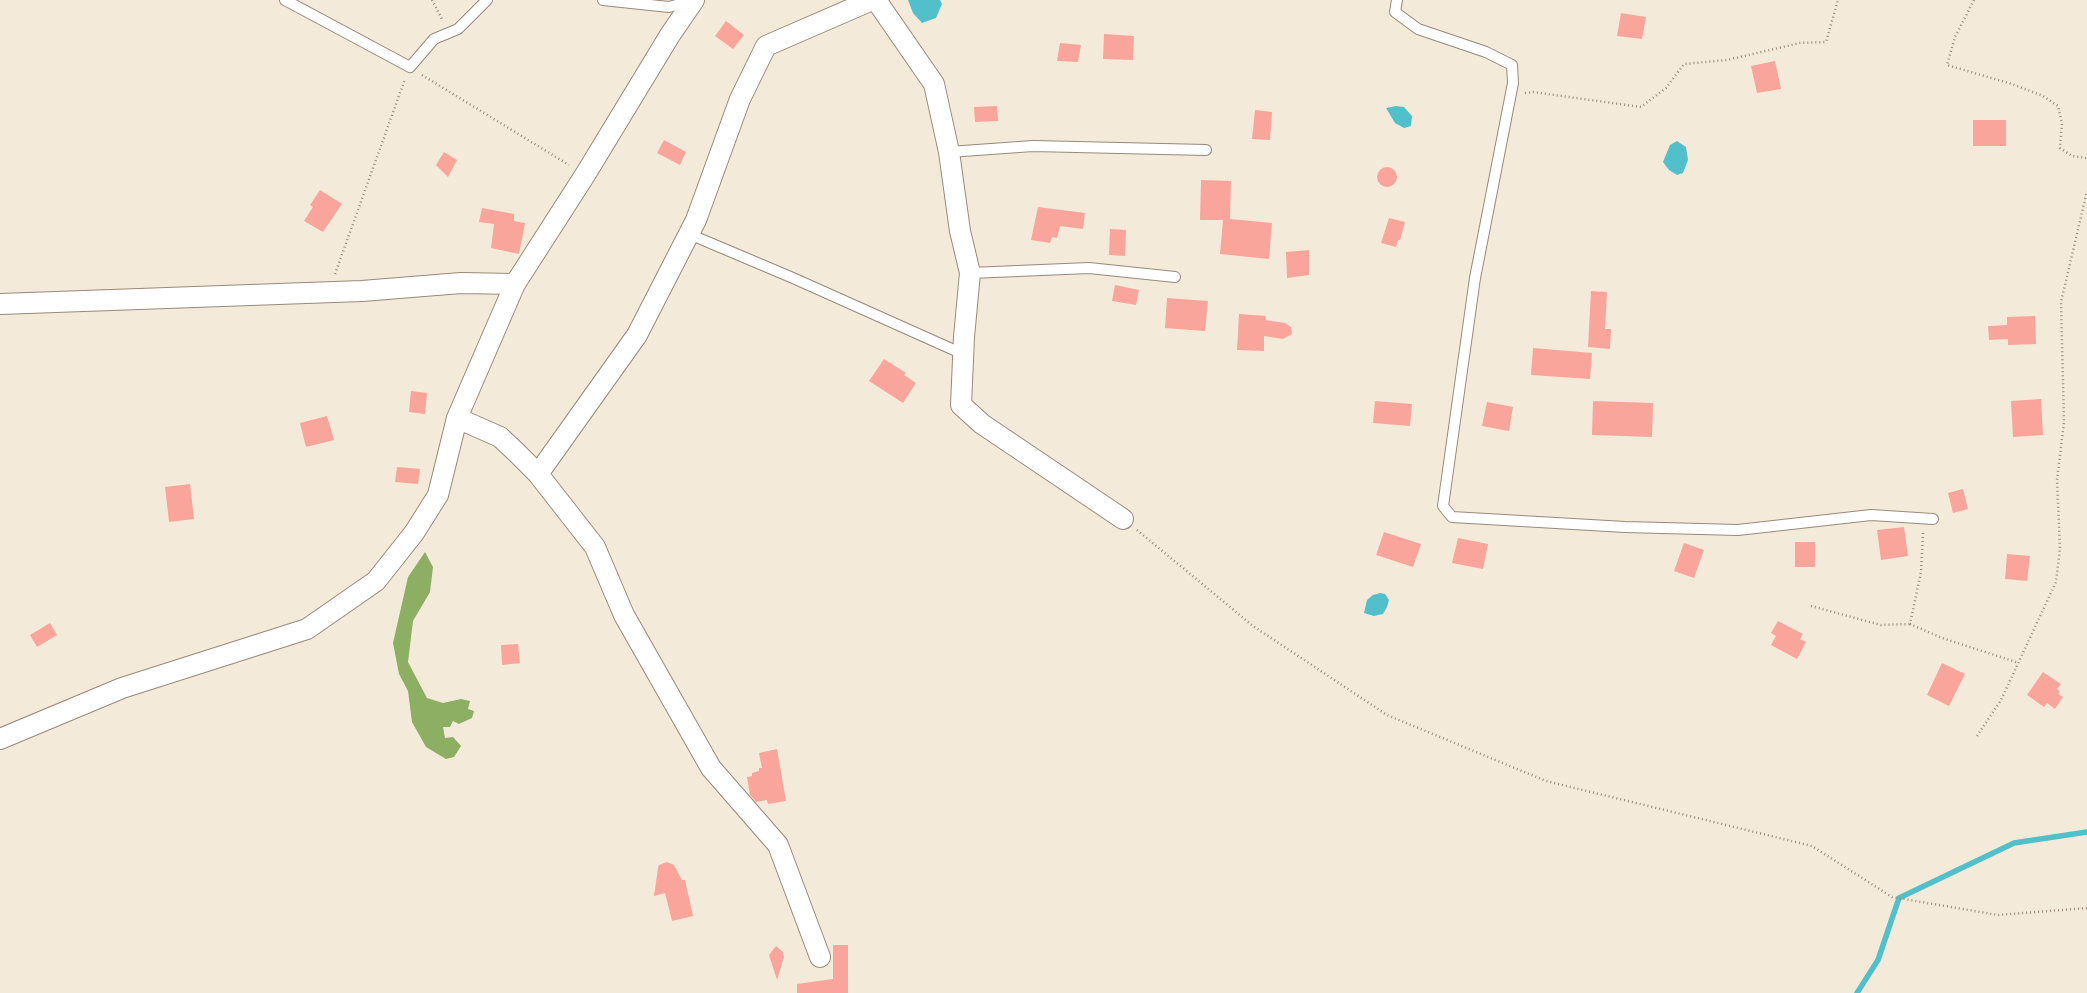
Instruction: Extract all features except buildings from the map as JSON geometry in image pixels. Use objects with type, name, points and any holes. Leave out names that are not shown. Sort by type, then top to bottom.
[{"type":"street","points":[[0,739],[122,688],[307,630],[376,581],[414,533],[438,495],[457,418],[515,284],[585,174],[670,35],[694,0]]},
{"type":"street","points":[[538,474],[637,335],[696,220],[740,99],[766,46],[872,0]]},
{"type":"street","points":[[876,0],[934,84],[950,152],[960,230],[970,273],[963,354],[961,405],[982,424],[1123,519]]},
{"type":"street","points":[[0,304],[329,292],[461,284],[515,284]]},
{"type":"street","points":[[457,418],[500,437],[538,474],[595,547],[624,615],[711,768],[778,845],[820,957]]},
{"type":"lane","points":[[285,0],[410,67],[434,39],[458,28],[487,0]]},
{"type":"lane","points":[[603,0],[669,7],[694,0]]},
{"type":"lane","points":[[1397,0],[1395,12],[1418,29],[1486,52],[1512,65],[1513,83],[1475,278],[1443,506],[1452,517],[1625,527],[1738,530],[1871,515],[1929,519]]},
{"type":"lane","points":[[950,152],[1034,146],[1206,150]]},
{"type":"lane","points":[[689,234],[793,278],[963,354]]},
{"type":"lane","points":[[970,273],[1089,268],[1175,277]]},
{"type":"path","points":[[432,0],[448,33]]},
{"type":"path","points":[[1511,94],[1533,92],[1641,106],[1666,88],[1684,64],[1727,60],[1800,43],[1826,42],[1838,0]]},
{"type":"path","points":[[1974,0],[1954,37],[1947,65],[2012,84],[2043,96],[2058,106],[2062,123],[2060,148],[2072,156],[2087,158]]},
{"type":"path","points":[[329,292],[410,67],[585,174]]},
{"type":"path","points":[[1977,736],[2000,700],[2019,663],[2056,582],[2060,548],[2057,480],[2064,422],[2061,302],[2087,191]]},
{"type":"path","points":[[1123,519],[1254,626],[1387,715],[1546,781],[1812,846],[1892,897],[1998,915],[2087,908]]},
{"type":"path","points":[[1910,624],[1921,572],[1929,519]]},
{"type":"path","points":[[1811,606],[1881,625],[1910,624],[1942,638],[2019,663]]},
{"type":"green space","points":[[425,552],[433,567],[430,592],[413,621],[408,662],[427,698],[443,703],[461,699],[470,701],[468,709],[474,711],[472,718],[459,724],[453,721],[450,727],[443,727],[445,738],[453,737],[461,746],[454,757],[446,759],[426,747],[412,722],[408,691],[399,674],[393,643],[408,577]]},
{"type":"water","points":[[908,0],[940,0],[942,4],[936,18],[922,23],[913,13]]},
{"type":"water","points":[[1396,106],[1404,107],[1412,116],[1411,126],[1404,128],[1395,123],[1386,108]]},
{"type":"water","points":[[1677,141],[1686,147],[1688,160],[1683,173],[1677,175],[1669,170],[1663,162],[1670,145]]},
{"type":"water","points":[[1380,593],[1385,594],[1389,600],[1383,614],[1374,616],[1364,613],[1367,600],[1373,595]]},
{"type":"waterway","points":[[1857,993],[1878,960],[1899,898],[2014,843],[2087,832]]}]
